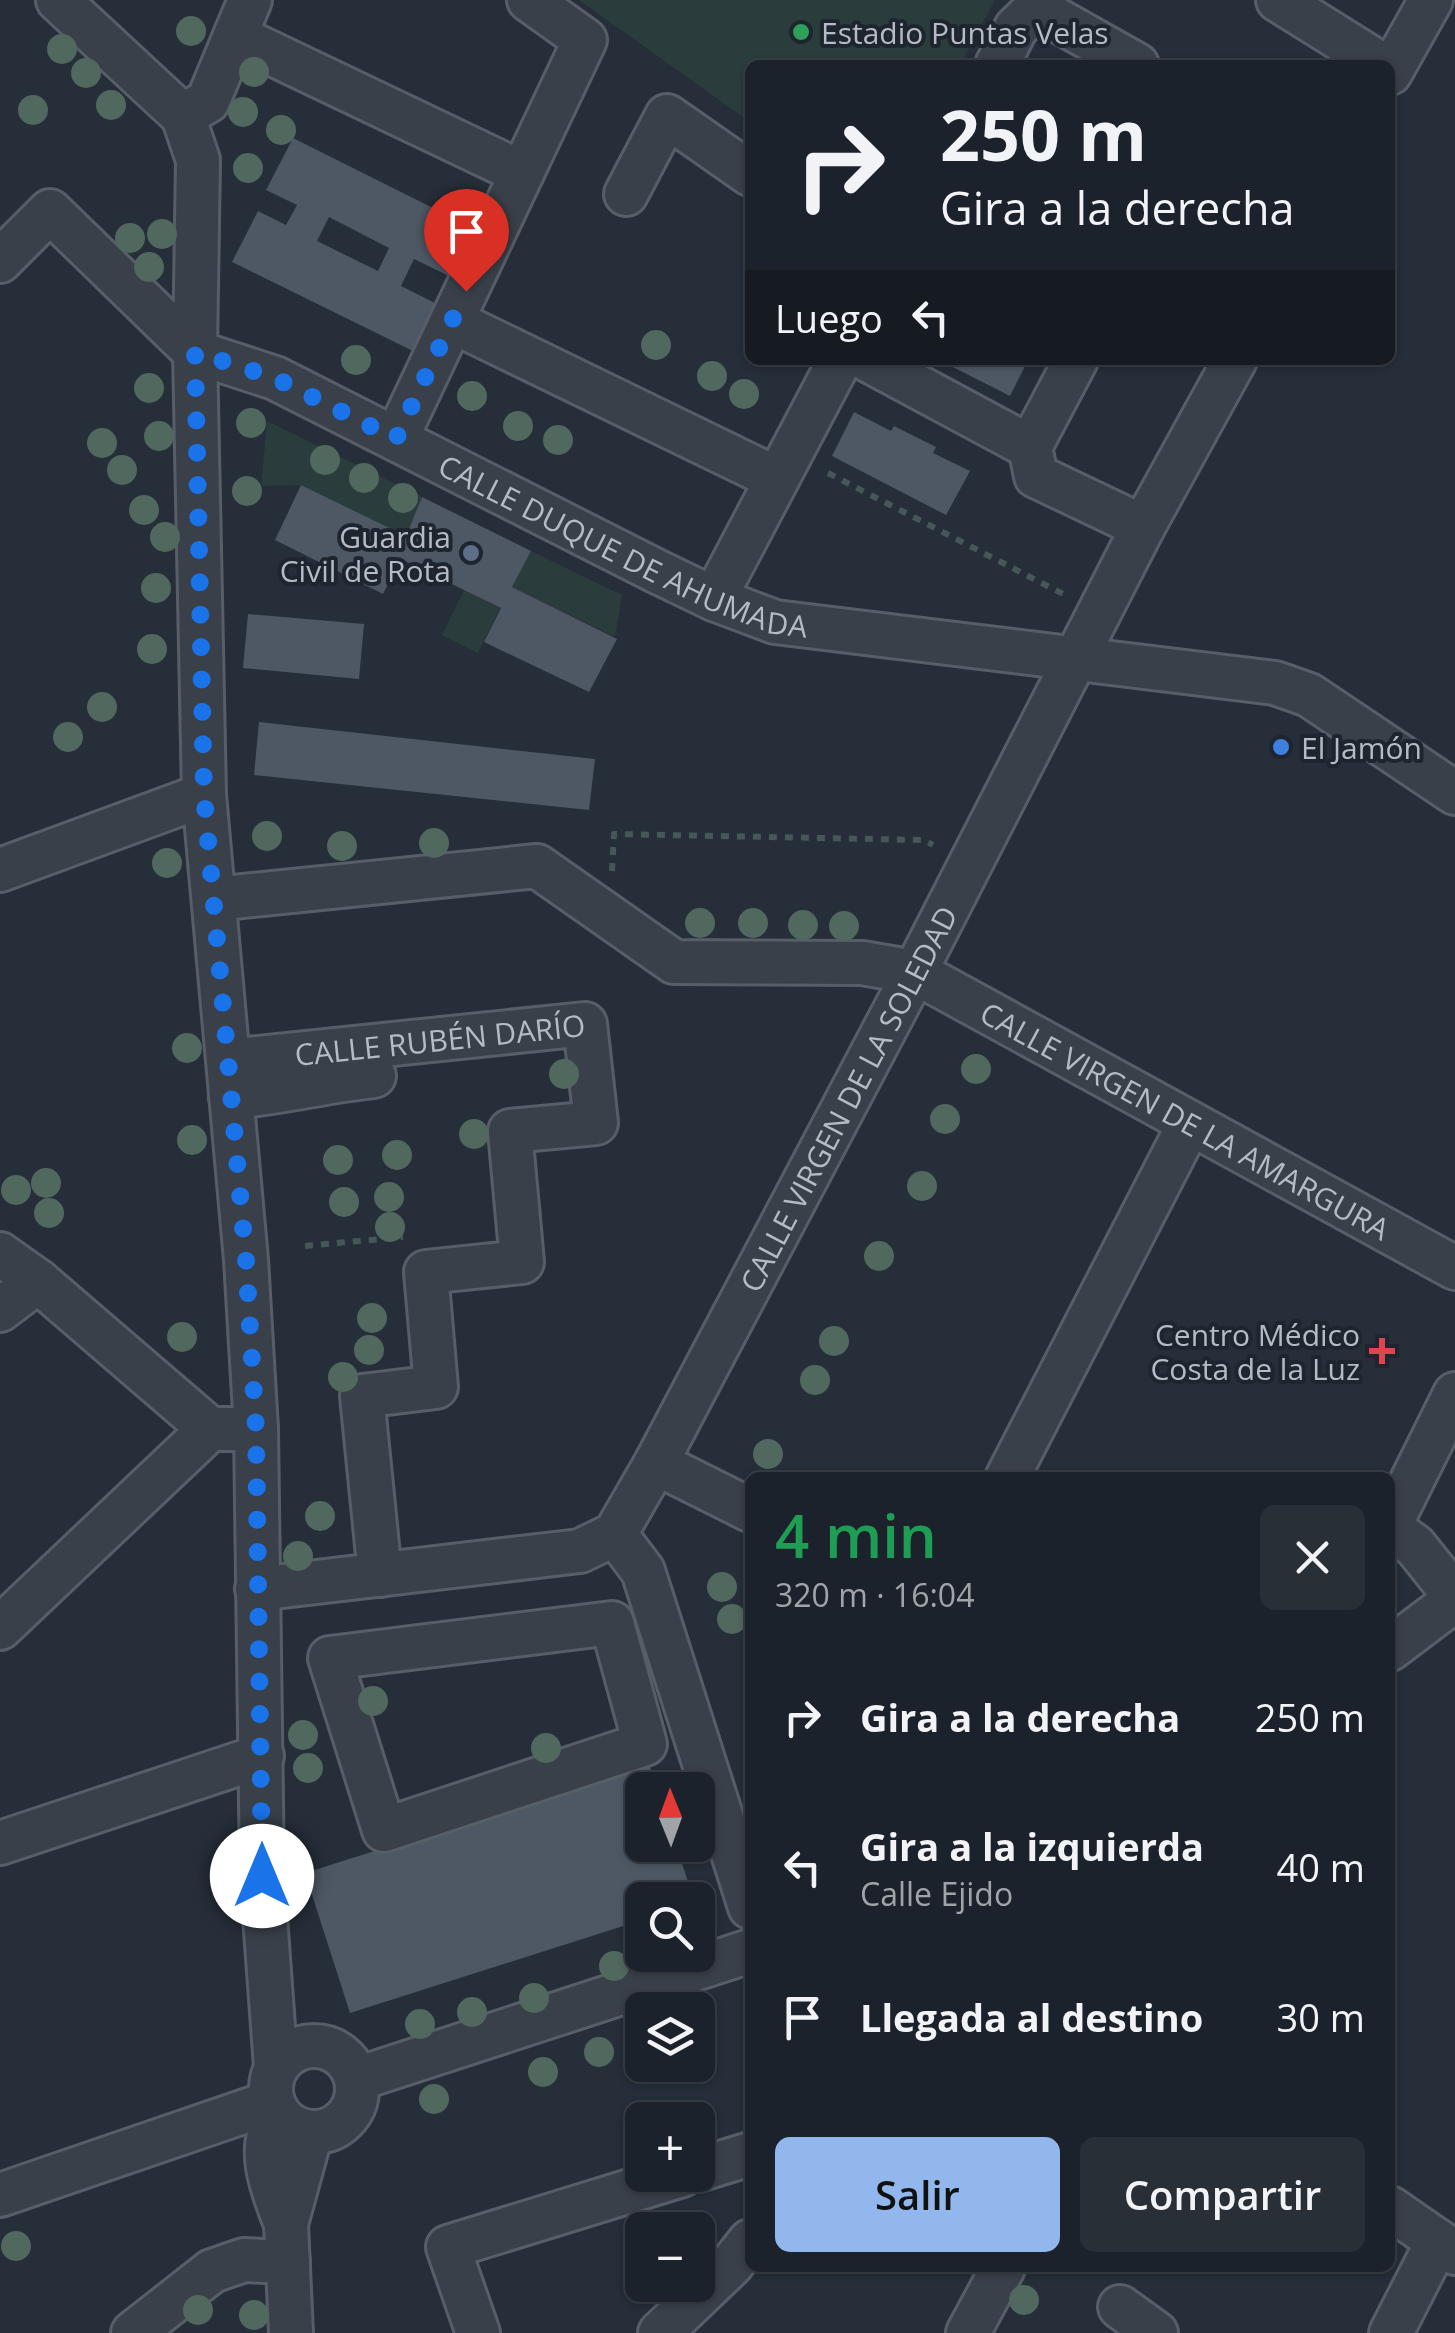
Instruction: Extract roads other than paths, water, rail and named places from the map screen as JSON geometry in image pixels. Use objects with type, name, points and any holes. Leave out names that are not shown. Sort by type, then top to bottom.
[{"type":"street","points":[[58,0],[183,116],[198,160],[195,352],[204,795],[246,1260],[256,1429],[262,1876],[285,2104],[291,2333]]},
{"type":"street","points":[[396,439],[585,40],[529,0]]},
{"type":"street","points":[[1278,0],[1374,60]]},
{"type":"street","points":[[1395,62],[1431,0]]},
{"type":"street","points":[[999,60],[1016,28],[1040,4],[1129,60]]},
{"type":"street","points":[[183,116],[208,101],[243,18],[522,173]]},
{"type":"street","points":[[626,194],[667,116],[745,171]]},
{"type":"street","points":[[0,261],[50,212],[195,352]]},
{"type":"street","points":[[452,320],[784,466]]},
{"type":"street","name":"CALLE DUQUE DE AHUMADA","points":[[195,352],[275,378],[714,599],[775,622],[1275,683],[1309,695],[1455,793]]},
{"type":"street","points":[[714,599],[837,365]]},
{"type":"street","points":[[877,365],[1030,447]]},
{"type":"street","points":[[1073,365],[1030,447],[1036,476],[1143,527]]},
{"type":"street","name":"CALLE VIRGEN DE LA SOLEDAD","points":[[615,1534],[915,972],[1143,527],[1232,365]]},
{"type":"street","points":[[0,870],[204,795]]},
{"type":"street","points":[[214,899],[537,866],[674,962],[862,963],[915,972]]},
{"type":"street","name":"CALLE VIRGEN DE LA AMARGURA","points":[[915,972],[1455,1268]]},
{"type":"street","name":"CALLE RUBÉN DARÍO","points":[[230,1079],[585,1024],[596,1123],[510,1131],[522,1262],[426,1272],[436,1387],[362,1396],[380,1575]]},
{"type":"street","name":"CALLE RUBÉN DARÍO","points":[[230,1079],[279,1093],[320,1082],[502,1063]]},
{"type":"street","points":[[1009,1472],[1190,1123]]},
{"type":"street","points":[[0,1254],[210,1429],[256,1429]]},
{"type":"street","points":[[0,1310],[38,1282]]},
{"type":"street","points":[[1395,1517],[1455,1394]]},
{"type":"street","points":[[0,1628],[210,1429]]},
{"type":"street","points":[[656,1463],[745,1508]]},
{"type":"street","points":[[1395,1531],[1415,1546],[1455,1598],[1395,1645]]},
{"type":"street","points":[[257,1590],[580,1551],[615,1534],[643,1571],[745,1891]]},
{"type":"street","points":[[612,1623],[645,1744],[384,1830],[330,1658],[612,1623]]},
{"type":"street","points":[[0,1843],[262,1756]]},
{"type":"street","points":[[357,2078],[745,1952]]},
{"type":"street","points":[[4,2181],[285,2104],[338,2126],[355,2105],[357,2078],[345,2058],[324,2047],[268,1954]]},
{"type":"street","points":[[285,2104],[296,2049],[324,2047]]},
{"type":"street","points":[[715,2165],[745,2156]]},
{"type":"street","points":[[478,2333],[448,2247],[627,2192]]},
{"type":"street","points":[[1391,2333],[1446,2247],[1395,2211]]},
{"type":"street","points":[[133,2333],[212,2271],[287,2243]]},
{"type":"street","points":[[660,2333],[745,2247]]},
{"type":"street","points":[[971,2332],[1001,2272]]},
{"type":"street","points":[[1120,2307],[1156,2333]]},
{"type":"place","name":"Estadio Puntas Velas","points":[[801,32]]},
{"type":"place","name":"Guardia Civil de Rota","points":[[471,553]]},
{"type":"place","name":"El Jamón","points":[[1281,747]]},
{"type":"place","name":"Centro Médico Costa de la Luz","points":[[1382,1351]]}]
